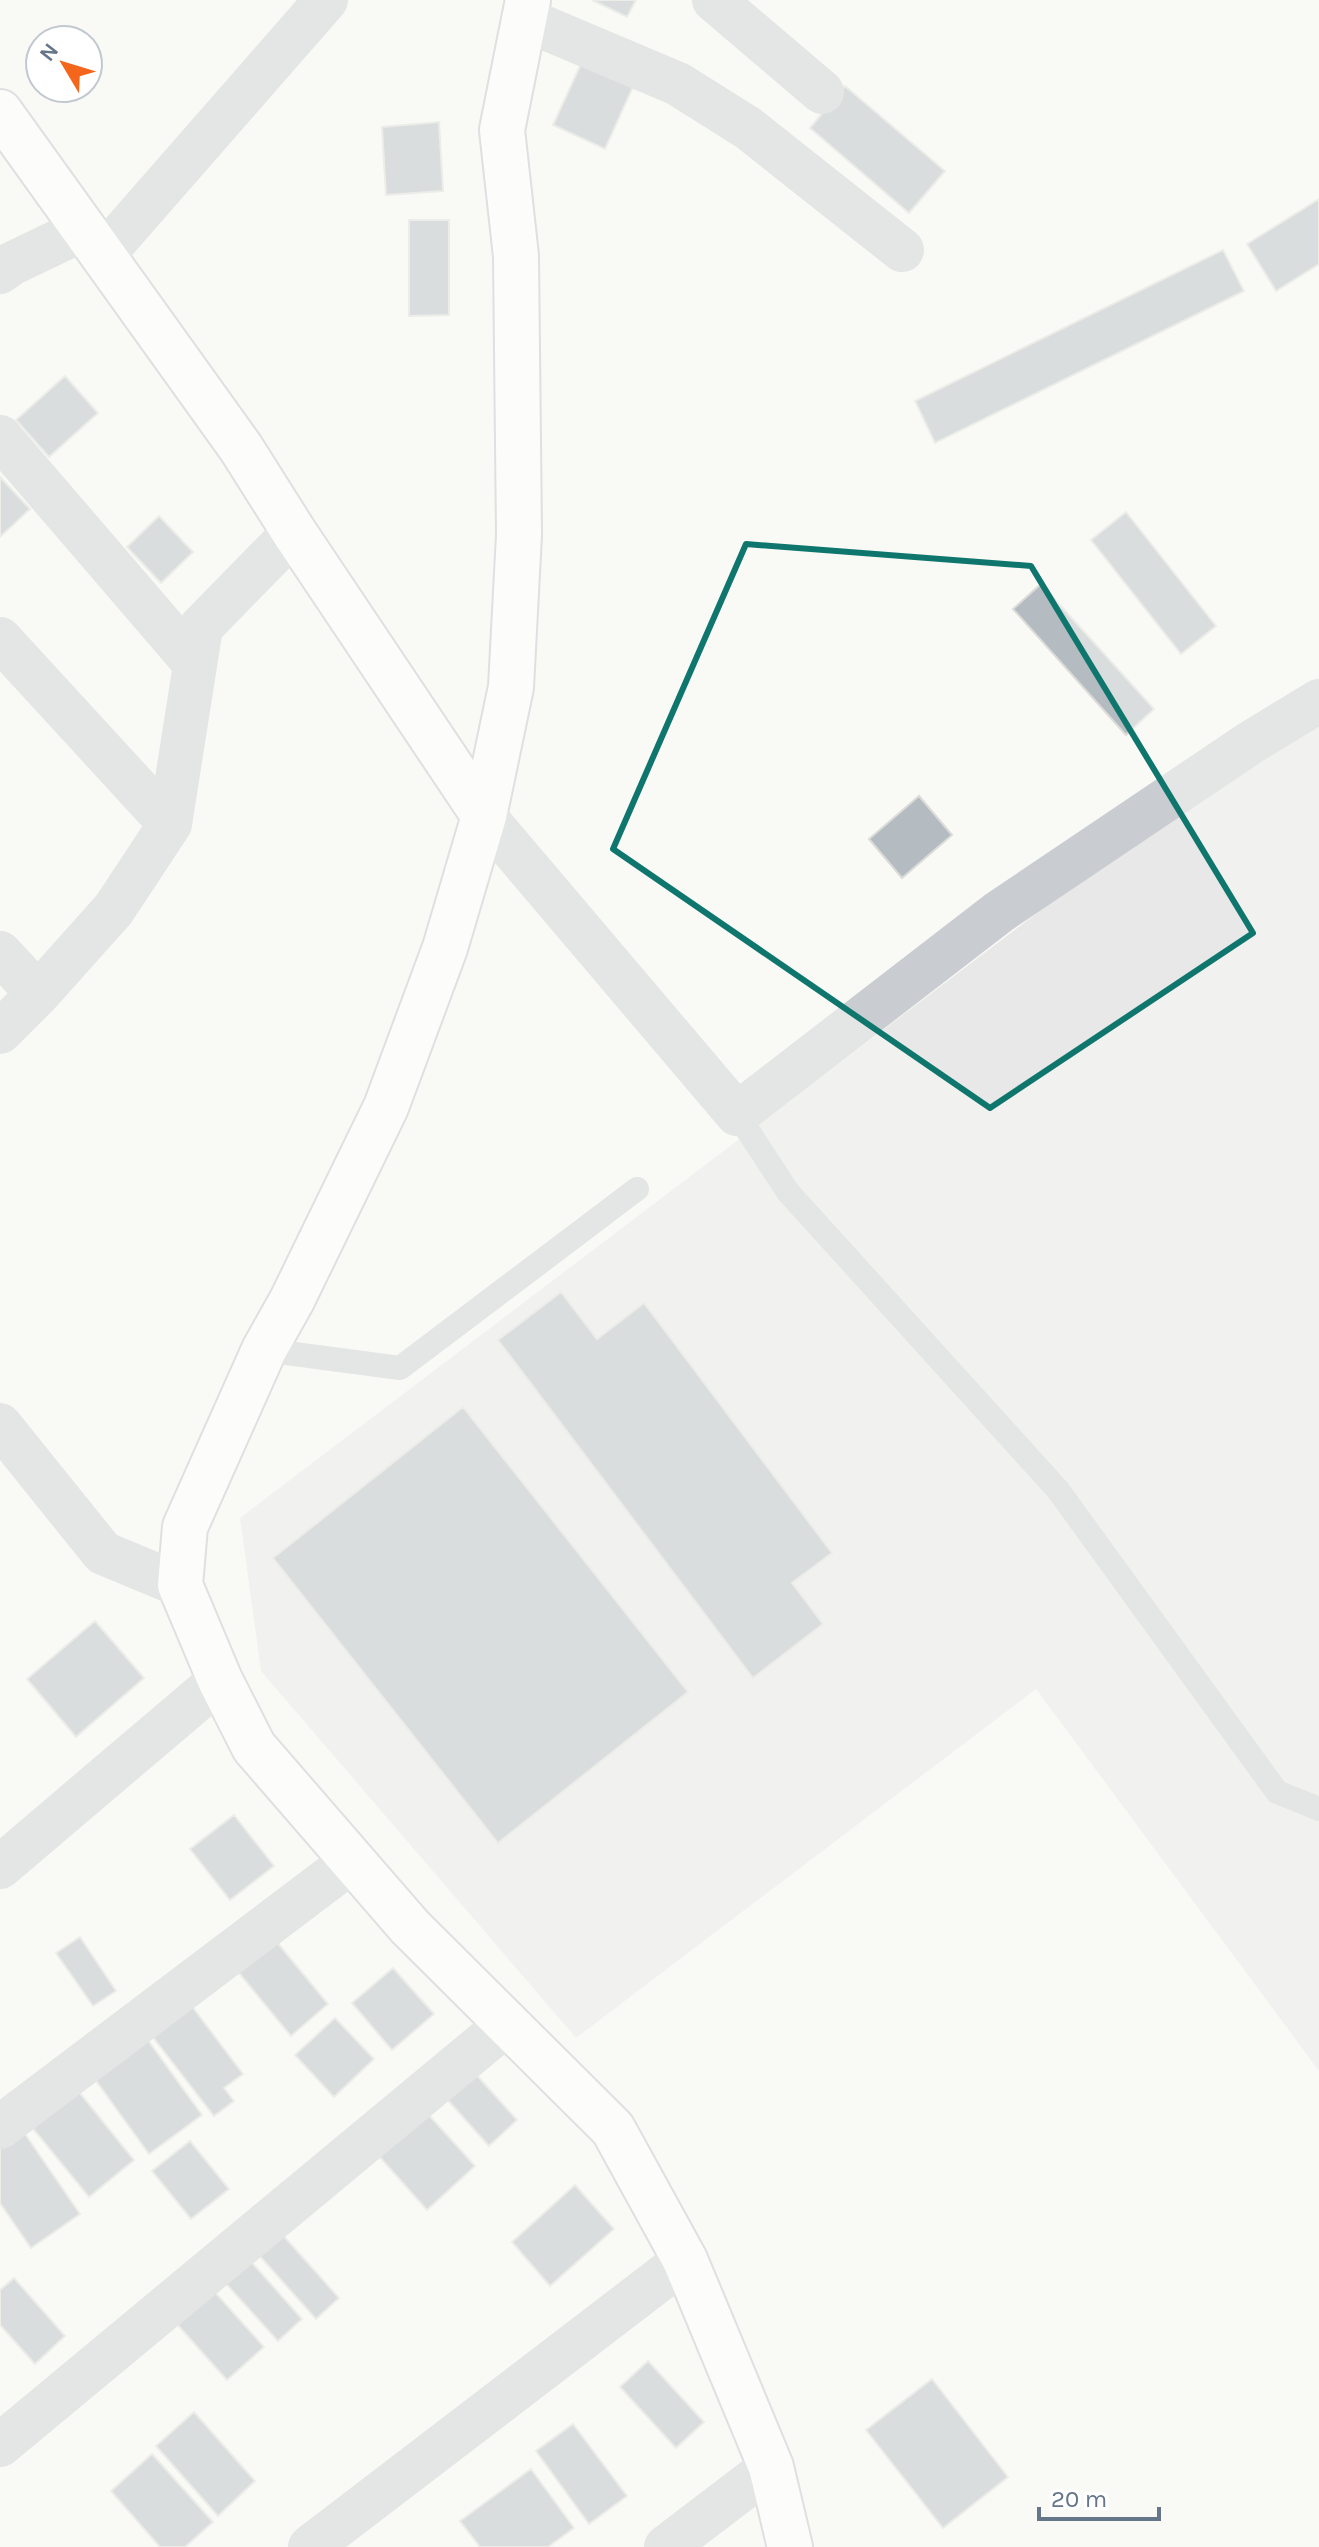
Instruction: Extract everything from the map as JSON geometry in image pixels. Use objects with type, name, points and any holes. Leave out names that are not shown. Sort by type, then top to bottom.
[{"type":"main road","points":[[526,10],[502,130],[516,256],[519,535],[516,596],[511,687],[484,816],[445,948],[386,1107],[292,1300],[264,1350],[185,1527],[180,1585],[220,1680],[254,1747],[410,1927],[613,2129],[685,2260],[771,2467],[790,2547]]},
{"type":"main road","points":[[0,112],[241,448],[484,816]]},
{"type":"street","points":[[0,272],[11,264],[93,242],[326,0]]},
{"type":"street","points":[[714,0],[822,92]]},
{"type":"street","points":[[526,10],[678,84],[748,128],[902,250]]},
{"type":"street","points":[[0,437],[195,664]]},
{"type":"street","points":[[0,1032],[114,909],[170,824],[201,627],[294,532]]},
{"type":"street","points":[[0,639],[170,824]]},
{"type":"street","points":[[484,816],[737,1114],[999,912],[1250,743],[1319,701]]},
{"type":"street","points":[[0,953],[38,994]]},
{"type":"street","points":[[0,1425],[103,1553],[180,1585]]},
{"type":"street","points":[[0,1867],[220,1680]]},
{"type":"street","points":[[0,2127],[352,1861]]},
{"type":"street","points":[[0,2445],[507,2024]]},
{"type":"street","points":[[310,2547],[685,2260]]},
{"type":"street","points":[[666,2547],[771,2467]]},
{"type":"lane","points":[[737,1114],[788,1192],[1058,1490],[1277,1792],[1319,1809]]},
{"type":"lane","points":[[264,1350],[400,1368],[637,1189]]},
{"type":"highlighted area","points":[[746,544],[1031,566],[1253,933],[990,1108],[613,849]]},
{"type":"shaded area","points":[[1319,699],[1319,2071],[1036,1689],[576,2038],[261,1671],[240,1518]]},
{"type":"building","points":[[592,0],[636,0],[627,17]]},
{"type":"building","points":[[585,55],[637,78],[605,149],[553,125]]},
{"type":"building","points":[[845,86],[945,171],[909,213],[810,128]]},
{"type":"building","points":[[439,122],[443,191],[386,195],[382,127]]},
{"type":"building","points":[[1319,199],[1319,264],[1276,291],[1247,244]]},
{"type":"building","points":[[409,220],[449,220],[449,315],[409,316]]},
{"type":"building","points":[[1223,250],[1244,291],[935,443],[915,401]]},
{"type":"building","points":[[65,376],[98,413],[49,457],[16,420]]},
{"type":"building","points":[[0,477],[30,509],[0,537]]},
{"type":"building","points":[[1126,512],[1216,626],[1181,654],[1091,540]]},
{"type":"building","points":[[159,516],[193,552],[161,583],[127,547]]},
{"type":"building","points":[[1041,584],[1154,709],[1126,735],[1013,609]]},
{"type":"building","points":[[919,796],[952,835],[902,878],[869,839]]},
{"type":"building","points":[[561,1292],[597,1339],[644,1303],[832,1553],[792,1583],[823,1624],[753,1678],[498,1340]]},
{"type":"building","points":[[463,1407],[688,1692],[498,1843],[273,1558]]},
{"type":"building","points":[[95,1621],[144,1678],[76,1737],[27,1679]]},
{"type":"building","points":[[234,1815],[274,1866],[230,1900],[190,1849]]},
{"type":"building","points":[[271,1935],[328,2004],[291,2036],[234,1967]]},
{"type":"building","points":[[80,1937],[116,1991],[93,2006],[56,1953]]},
{"type":"building","points":[[393,1968],[434,2014],[392,2050],[352,2003]]},
{"type":"building","points":[[191,2005],[243,2074],[224,2088],[234,2101],[214,2116],[152,2036]]},
{"type":"building","points":[[335,2018],[374,2059],[334,2097],[295,2055]]},
{"type":"building","points":[[142,2032],[202,2115],[149,2154],[89,2071]]},
{"type":"building","points":[[465,2062],[517,2120],[489,2146],[436,2087]]},
{"type":"building","points":[[75,2087],[134,2160],[89,2197],[30,2125]]},
{"type":"building","points":[[418,2103],[475,2166],[427,2210],[370,2146]]},
{"type":"building","points":[[23,2131],[80,2214],[31,2248],[0,2203],[0,2147]]},
{"type":"building","points":[[190,2141],[229,2189],[191,2219],[152,2171]]},
{"type":"building","points":[[575,2185],[614,2229],[550,2286],[512,2242]]},
{"type":"building","points":[[281,2233],[339,2298],[316,2319],[258,2254]]},
{"type":"building","points":[[245,2255],[302,2319],[278,2341],[220,2277]]},
{"type":"building","points":[[14,2278],[65,2336],[35,2364],[0,2325],[0,2290]]},
{"type":"building","points":[[204,2280],[264,2347],[227,2380],[167,2313]]},
{"type":"building","points":[[648,2361],[704,2422],[676,2448],[620,2387]]},
{"type":"building","points":[[932,2379],[1008,2477],[943,2528],[866,2430]]},
{"type":"building","points":[[194,2412],[255,2481],[218,2516],[156,2446]]},
{"type":"building","points":[[573,2424],[627,2496],[589,2524],[536,2451]]},
{"type":"building","points":[[152,2454],[213,2522],[185,2547],[160,2547],[111,2491]]},
{"type":"building","points":[[531,2469],[574,2528],[548,2547],[480,2547],[460,2521]]}]
